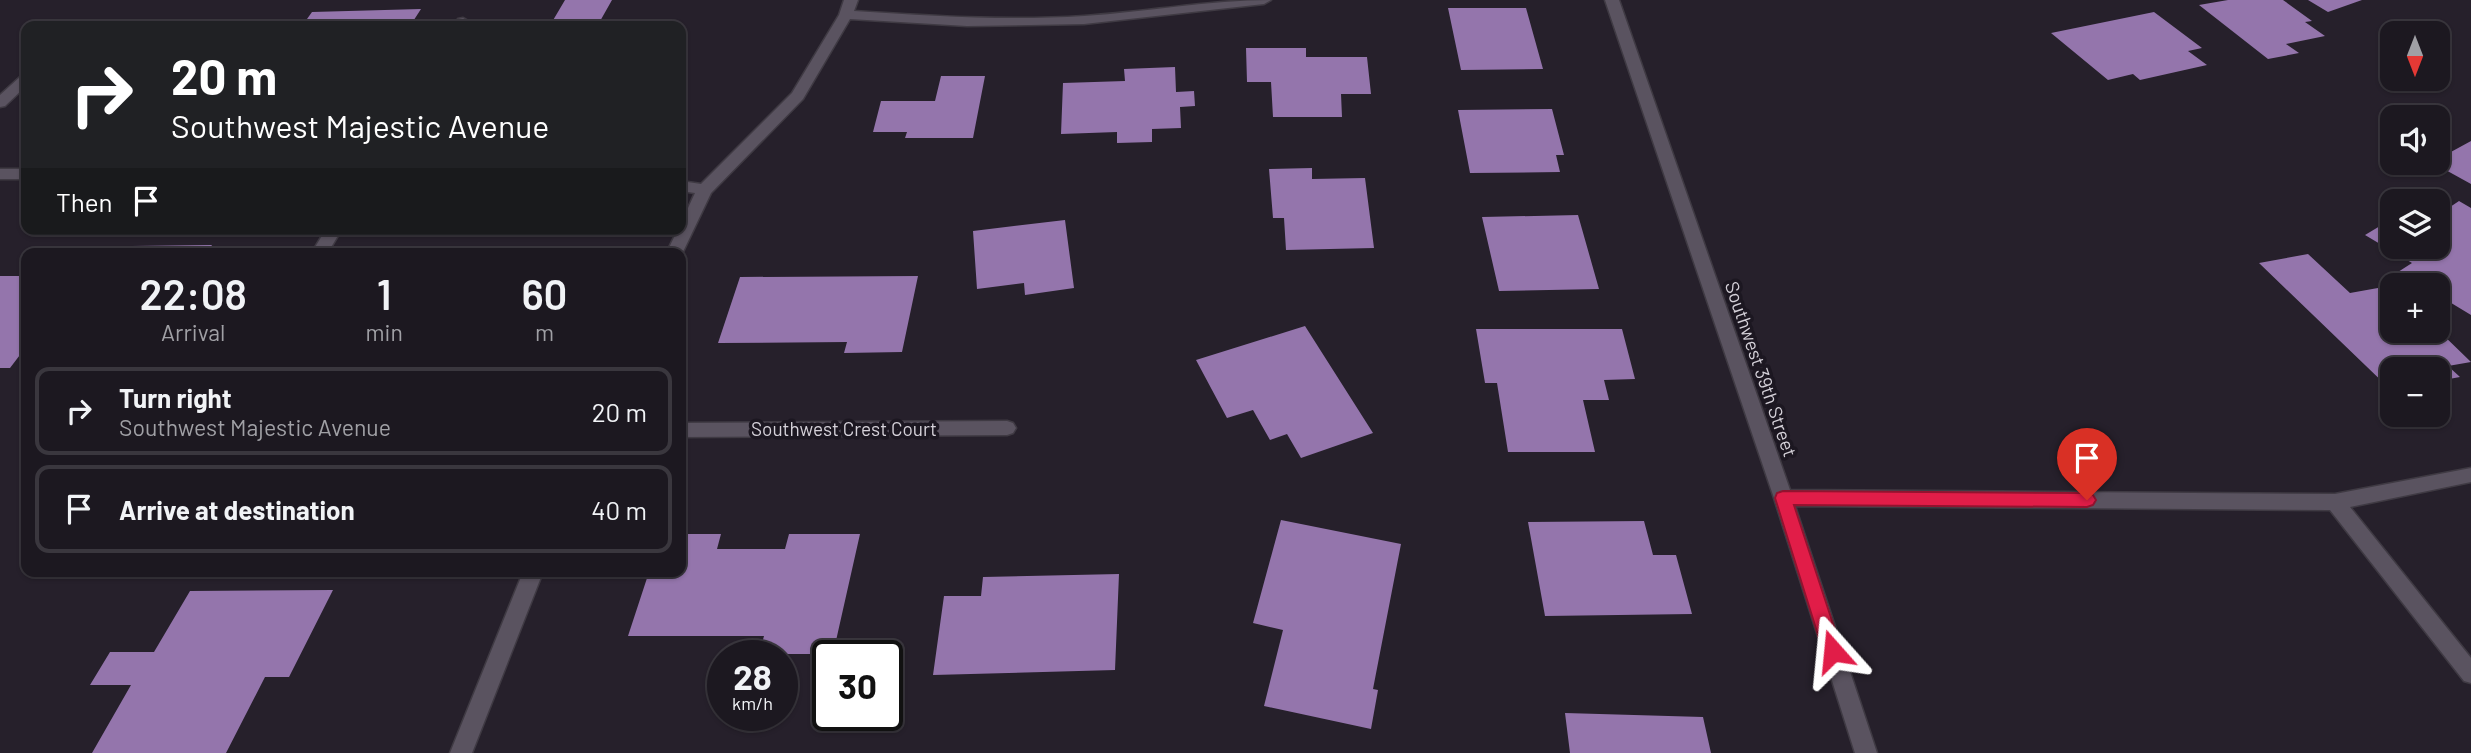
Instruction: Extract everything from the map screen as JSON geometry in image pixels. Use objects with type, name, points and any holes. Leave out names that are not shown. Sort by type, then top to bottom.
[{"type":"street","points":[[686,228],[704,190],[798,96],[846,15],[851,0]]},
{"type":"street","points":[[846,15],[967,22],[1084,20],[1264,0]]},
{"type":"street","name":"Southwest 39th Street","points":[[1612,0],[1783,498],[1866,753]]},
{"type":"street","points":[[0,103],[21,84]]},
{"type":"street","points":[[0,174],[21,174]]},
{"type":"street","points":[[686,187],[704,190]]},
{"type":"street","name":"Southwest Crest Court","points":[[686,429],[1007,428]]},
{"type":"street","points":[[1783,498],[2335,502],[2471,475]]},
{"type":"street","points":[[2335,502],[2471,674]]},
{"type":"street","points":[[461,753],[531,577]]},
{"type":"building","points":[[565,0],[612,0],[600,21],[553,21]]},
{"type":"building","points":[[2228,0],[2283,0],[2312,21],[2305,22],[2325,36],[2286,44],[2299,53],[2268,59],[2199,5]]},
{"type":"building","points":[[2308,0],[2362,0],[2328,12]]},
{"type":"building","points":[[1448,8],[1526,8],[1543,69],[1461,70]]},
{"type":"building","points":[[421,9],[413,21],[306,21],[312,12]]},
{"type":"building","points":[[2154,12],[2202,48],[2188,51],[2207,65],[2140,80],[2133,74],[2108,80],[2051,33]]},
{"type":"building","points":[[1246,48],[1306,48],[1306,57],[1367,57],[1371,94],[1341,94],[1342,117],[1273,117],[1271,82],[1247,82]]},
{"type":"building","points":[[1175,67],[1176,92],[1194,91],[1195,106],[1180,107],[1181,128],[1152,129],[1152,142],[1117,143],[1117,132],[1061,134],[1063,83],[1125,81],[1124,69]]},
{"type":"building","points":[[941,76],[985,76],[973,138],[905,138],[907,132],[873,132],[881,101],[935,101]]},
{"type":"building","points":[[1552,109],[1564,155],[1556,155],[1560,172],[1470,173],[1458,110]]},
{"type":"building","points":[[2471,141],[2471,184],[2450,172],[2450,152]]},
{"type":"building","points":[[1312,168],[1312,179],[1365,178],[1374,248],[1286,250],[1284,218],[1273,218],[1269,169]]},
{"type":"building","points":[[2459,201],[2471,208],[2471,315],[2450,302],[2450,273],[2398,272],[2412,263],[2405,259],[2450,259],[2450,207]]},
{"type":"building","points":[[1578,215],[1599,289],[1499,291],[1482,217]]},
{"type":"building","points":[[1065,220],[1074,288],[1025,295],[1024,283],[977,289],[973,231]]},
{"type":"building","points":[[2380,226],[2380,244],[2365,235]]},
{"type":"building","points":[[212,245],[210,248],[130,248]]},
{"type":"building","points":[[2308,254],[2350,293],[2380,288],[2380,343],[2450,342],[2471,362],[2450,366],[2450,357],[2380,357],[2380,379],[2259,263]]},
{"type":"building","points":[[0,276],[21,276],[21,354],[10,368],[0,368]]},
{"type":"building","points":[[918,276],[902,352],[844,353],[847,342],[718,343],[740,277]]},
{"type":"building","points":[[1305,326],[1373,433],[1301,458],[1287,434],[1270,440],[1253,410],[1227,418],[1196,360]]},
{"type":"building","points":[[1476,329],[1622,329],[1635,379],[1604,380],[1609,400],[1583,400],[1595,452],[1508,452],[1497,383],[1485,383]]},
{"type":"building","points":[[2450,368],[2460,377],[2450,379]]},
{"type":"building","points":[[1281,520],[1401,544],[1373,689],[1378,690],[1371,729],[1264,706],[1283,630],[1253,623]]},
{"type":"building","points":[[1644,521],[1653,555],[1676,555],[1692,614],[1545,616],[1528,522]]},
{"type":"building","points":[[686,534],[721,534],[717,549],[785,549],[789,534],[860,534],[836,640],[812,640],[812,654],[798,654],[798,640],[763,640],[764,636],[628,636],[647,577],[686,577]]},
{"type":"building","points":[[1119,574],[1115,670],[933,675],[944,596],[981,596],[983,577]]},
{"type":"building","points":[[333,590],[289,677],[265,677],[226,753],[92,753],[131,685],[90,685],[110,652],[154,652],[190,591]]},
{"type":"building","points":[[1565,713],[1703,717],[1711,753],[1570,753]]},
{"type":"route","points":[[1833,651],[1783,498],[2087,500]]}]
